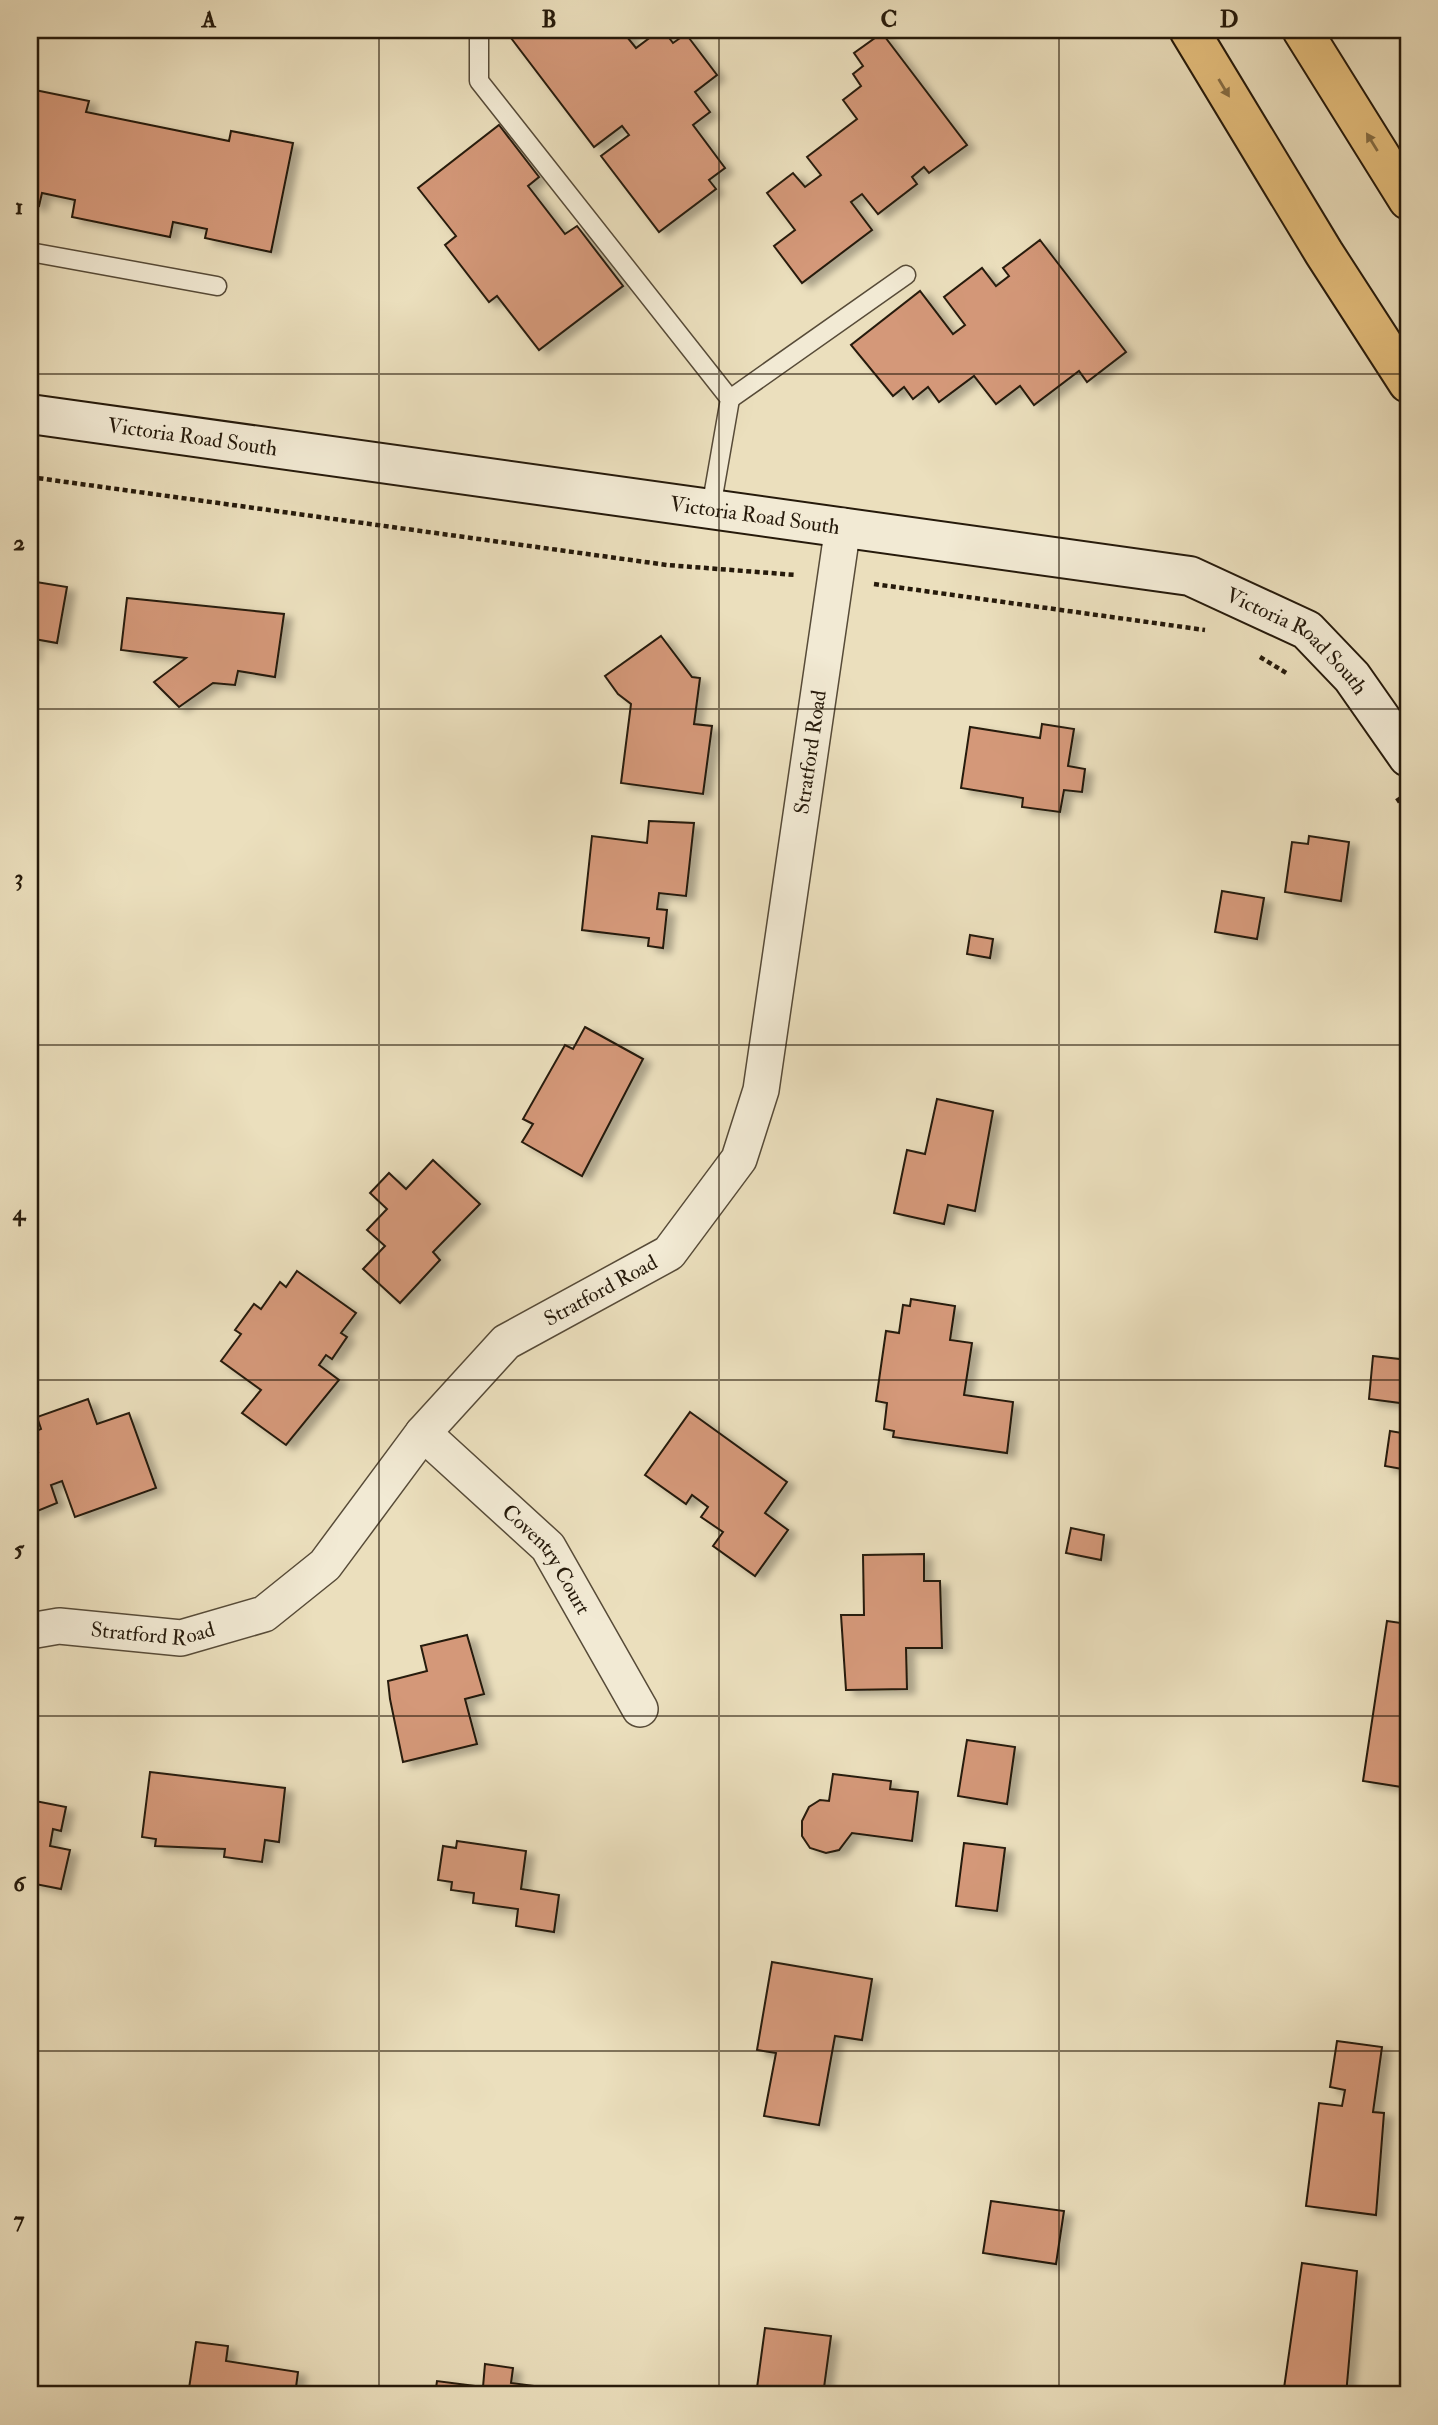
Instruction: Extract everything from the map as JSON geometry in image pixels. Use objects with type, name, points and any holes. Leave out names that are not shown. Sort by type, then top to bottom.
[{"type":"highway","points":[[1189,30],[1324,253],[1408,383]]},
{"type":"highway","points":[[1302,30],[1408,200]]},
{"type":"highway","points":[[1324,253],[1408,414]]},
{"type":"street","name":"Victoria Road South","points":[[30,414],[1190,576],[1307,630],[1352,677],[1408,757]]},
{"type":"street","name":"Stratford Road","points":[[30,1631],[59,1626],[181,1638],[264,1614],[325,1565],[423,1433],[506,1342],[669,1253],[739,1159],[761,1090],[843,526]]},
{"type":"street","name":"Coventry Court","points":[[423,1433],[548,1547],[640,1709]]},
{"type":"lane","points":[[479,30],[479,81],[730,399]]},
{"type":"lane","points":[[30,252],[217,286]]},
{"type":"lane","points":[[711,508],[730,399],[906,275]]},
{"type":"path","points":[[30,477],[667,565],[835,578],[1213,631]]},
{"type":"path","points":[[1260,657],[1292,677]]},
{"type":"path","points":[[1393,791],[1408,814]]},
{"type":"building","points":[[521,30],[637,30],[627,37],[636,48],[660,30],[663,30],[673,43],[686,34],[717,75],[695,92],[710,112],[693,125],[725,168],[709,180],[716,189],[659,232],[601,156],[629,135],[622,126],[594,147],[511,38]]},
{"type":"building","points":[[882,33],[967,145],[929,173],[924,167],[912,177],[917,184],[878,214],[862,194],[851,202],[872,230],[802,283],[774,246],[795,230],[767,193],[793,173],[805,187],[821,175],[807,157],[857,119],[843,100],[861,86],[853,74],[863,66],[854,53]]},
{"type":"building","points":[[30,89],[89,101],[86,112],[229,141],[231,131],[293,143],[271,252],[205,238],[207,229],[173,222],[170,237],[72,217],[75,200],[42,193],[39,206],[30,204]]},
{"type":"building","points":[[499,125],[539,177],[528,186],[565,234],[577,226],[623,286],[539,350],[497,296],[489,302],[445,245],[456,236],[418,188]]},
{"type":"building","points":[[1040,240],[1126,352],[1087,382],[1079,371],[1034,405],[1020,386],[996,404],[974,376],[939,402],[928,387],[913,399],[904,387],[893,396],[851,345],[920,291],[953,334],[965,325],[944,297],[982,268],[996,286],[1009,276],[1003,268]]},
{"type":"building","points":[[30,581],[67,587],[57,643],[34,639],[32,657],[30,657]]},
{"type":"building","points":[[127,598],[284,614],[275,677],[238,671],[235,685],[213,683],[179,707],[154,682],[186,658],[121,650]]},
{"type":"building","points":[[661,636],[692,677],[700,678],[694,724],[712,726],[703,794],[621,783],[631,704],[618,694],[605,676]]},
{"type":"building","points":[[1042,724],[1074,729],[1068,766],[1085,769],[1082,792],[1064,790],[1060,812],[1022,807],[1023,798],[961,788],[970,727],[1040,738]]},
{"type":"building","points":[[649,821],[694,823],[686,896],[659,893],[657,909],[667,910],[663,948],[648,946],[649,938],[582,930],[592,836],[647,843]]},
{"type":"building","points":[[1309,836],[1349,842],[1341,901],[1285,892],[1292,842],[1308,844]]},
{"type":"building","points":[[1222,891],[1264,898],[1257,939],[1215,932]]},
{"type":"building","points":[[970,935],[993,939],[990,958],[967,954]]},
{"type":"building","points":[[585,1027],[643,1059],[582,1176],[522,1142],[533,1124],[523,1119],[565,1045],[573,1049]]},
{"type":"building","points":[[937,1099],[993,1111],[975,1211],[948,1205],[944,1224],[894,1213],[907,1150],[925,1154]]},
{"type":"building","points":[[433,1160],[480,1204],[433,1252],[440,1260],[400,1303],[363,1269],[385,1246],[367,1230],[387,1209],[370,1193],[389,1173],[406,1189]]},
{"type":"building","points":[[297,1271],[356,1313],[341,1333],[347,1337],[332,1359],[326,1355],[319,1365],[339,1380],[286,1445],[242,1413],[261,1390],[221,1361],[241,1334],[235,1330],[254,1304],[261,1309],[280,1282],[286,1287]]},
{"type":"building","points":[[911,1299],[955,1306],[950,1340],[972,1343],[964,1395],[1013,1402],[1007,1453],[893,1437],[894,1431],[884,1429],[887,1403],[876,1401],[886,1331],[899,1333],[903,1305],[910,1306]]},
{"type":"building","points":[[1373,1356],[1408,1360],[1408,1404],[1369,1399]]},
{"type":"building","points":[[88,1399],[97,1424],[129,1413],[156,1488],[75,1517],[62,1481],[51,1485],[57,1503],[30,1514],[30,1455],[38,1452],[31,1433],[41,1429],[37,1417]]},
{"type":"building","points":[[690,1412],[787,1482],[765,1513],[788,1530],[755,1576],[713,1546],[723,1532],[701,1517],[708,1507],[692,1495],[686,1504],[645,1475]]},
{"type":"building","points":[[1390,1431],[1408,1434],[1408,1470],[1385,1466]]},
{"type":"building","points":[[1071,1528],[1104,1535],[1101,1560],[1066,1553]]},
{"type":"building","points":[[924,1554],[924,1581],[940,1581],[942,1648],[906,1648],[907,1689],[846,1690],[841,1615],[864,1615],[863,1555]]},
{"type":"building","points":[[1387,1621],[1408,1624],[1408,1788],[1363,1781]]},
{"type":"building","points":[[467,1635],[484,1694],[465,1699],[477,1744],[403,1762],[388,1681],[427,1671],[421,1646]]},
{"type":"building","points":[[967,1740],[1015,1747],[1007,1804],[958,1796]]},
{"type":"building","points":[[150,1772],[285,1788],[279,1842],[265,1840],[262,1862],[224,1857],[225,1849],[155,1846],[156,1839],[142,1837]]},
{"type":"building","points":[[833,1774],[891,1781],[890,1789],[918,1792],[912,1841],[852,1833],[839,1850],[826,1853],[810,1848],[802,1836],[802,1821],[809,1807],[820,1800],[829,1801]]},
{"type":"building","points":[[30,1800],[66,1807],[61,1831],[53,1829],[50,1846],[70,1850],[61,1889],[30,1883]]},
{"type":"building","points":[[457,1841],[526,1851],[521,1889],[559,1895],[554,1932],[516,1926],[518,1909],[473,1903],[474,1893],[451,1890],[452,1882],[438,1880],[443,1846],[456,1848]]},
{"type":"building","points":[[964,1843],[1005,1848],[997,1911],[956,1906]]},
{"type":"building","points":[[772,1962],[872,1979],[862,2040],[835,2036],[819,2125],[764,2116],[776,2053],[757,2050]]},
{"type":"building","points":[[1337,2041],[1382,2047],[1373,2112],[1384,2113],[1376,2215],[1306,2206],[1319,2103],[1342,2106],[1345,2090],[1330,2087]]},
{"type":"building","points":[[991,2201],[1064,2211],[1056,2264],[983,2253]]},
{"type":"building","points":[[1302,2263],[1357,2271],[1346,2395],[1283,2395]]},
{"type":"building","points":[[765,2328],[831,2336],[823,2395],[756,2395]]},
{"type":"building","points":[[196,2342],[228,2346],[226,2361],[298,2372],[295,2395],[188,2395]]},
{"type":"building","points":[[485,2364],[513,2368],[511,2383],[603,2395],[435,2395],[437,2381],[483,2387]]}]
